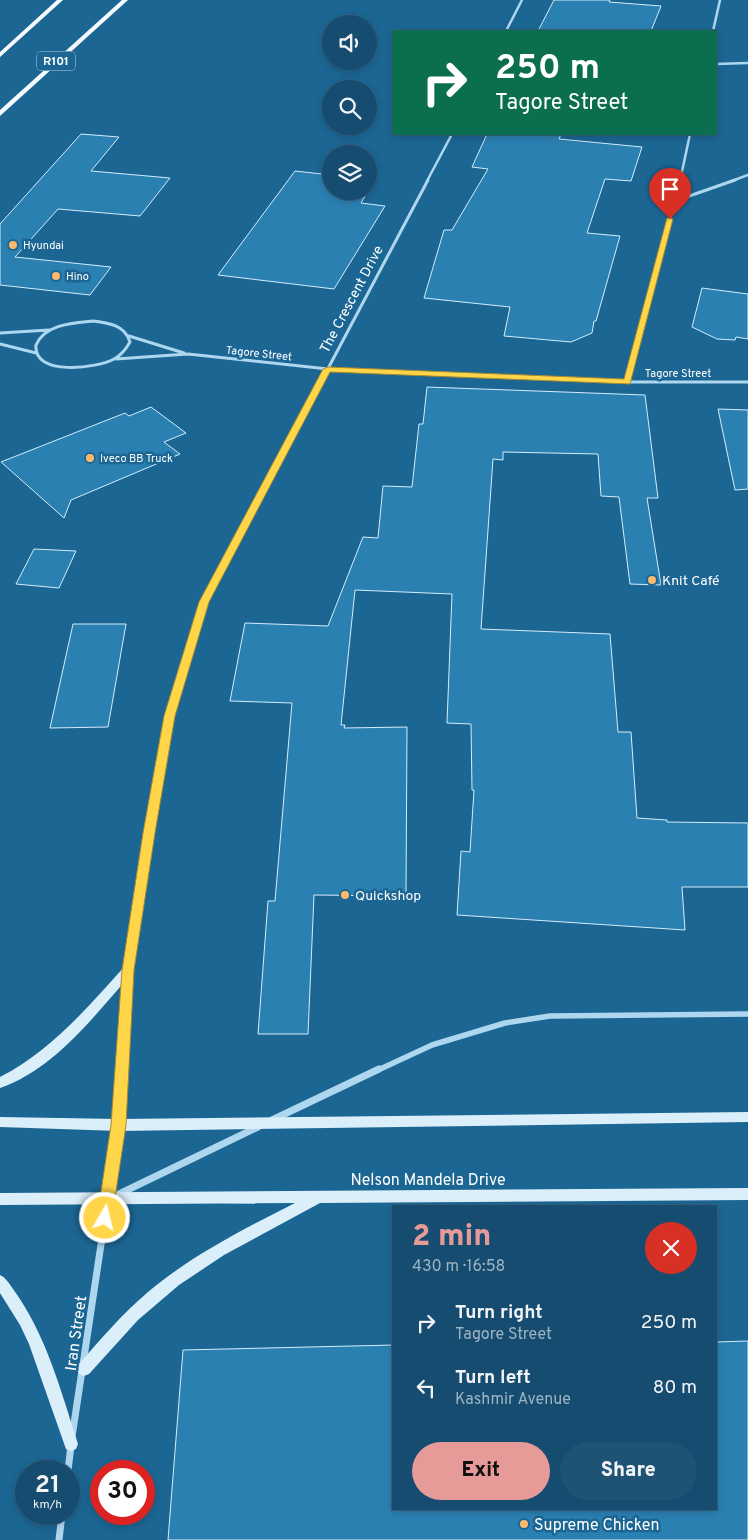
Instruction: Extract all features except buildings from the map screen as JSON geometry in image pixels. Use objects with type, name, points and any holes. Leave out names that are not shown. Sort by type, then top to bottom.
[{"type":"main road","points":[[0,55],[60,0]]},
{"type":"main road","name":"R101","points":[[0,114],[125,0]]},
{"type":"main road","points":[[0,1083],[43,1058],[93,1009],[128,970]]},
{"type":"main road","name":"Nelson Mandela Drive","points":[[0,1122],[118,1125],[748,1117]]},
{"type":"main road","name":"Nelson Mandela Drive","points":[[0,1199],[748,1194]]},
{"type":"main road","points":[[84,1369],[134,1314],[166,1288],[207,1258],[318,1197]]},
{"type":"main road","points":[[0,1282],[17,1303],[34,1336],[71,1444]]},
{"type":"street","points":[[507,30],[522,0]]},
{"type":"street","points":[[713,30],[720,0]]},
{"type":"street","points":[[717,64],[748,63]]},
{"type":"street","name":"The Crescent Drive","points":[[107,1199],[118,1125],[128,970],[149,833],[170,716],[204,602],[451,135]]},
{"type":"street","points":[[627,382],[675,201],[690,135]]},
{"type":"street","points":[[675,201],[748,175]]},
{"type":"street","name":"Tagore Street","points":[[0,333],[50,330],[70,323],[93,321],[117,326],[129,336],[188,354]]},
{"type":"street","points":[[36,353],[35,347],[38,341],[50,330]]},
{"type":"street","points":[[116,358],[129,348],[129,336]]},
{"type":"street","name":"Tagore Street","points":[[0,344],[36,353],[45,361],[69,368],[88,367],[116,358],[188,354],[328,369],[627,382],[748,382]]},
{"type":"street","name":"Nelson Mandela Drive","points":[[107,1199],[432,1045],[504,1023],[550,1016],[748,1014]]},
{"type":"street","name":"Iran Street","points":[[69,1460],[84,1369],[107,1199]]},
{"type":"street","points":[[59,1540],[61,1525]]},
{"type":"place","name":"Hyundai","points":[[13,245]]},
{"type":"place","name":"Hino","points":[[56,276]]},
{"type":"place","name":"Iveco BB Truck","points":[[90,458]]},
{"type":"place","name":"Knit Café","points":[[652,580]]},
{"type":"place","name":"Quickshop","points":[[345,895]]},
{"type":"place","name":"Supreme Chicken","points":[[524,1524]]},
{"type":"route","points":[[105,1218],[118,1125],[128,970],[149,833],[170,716],[204,602],[328,369],[627,382],[670,219]]}]
